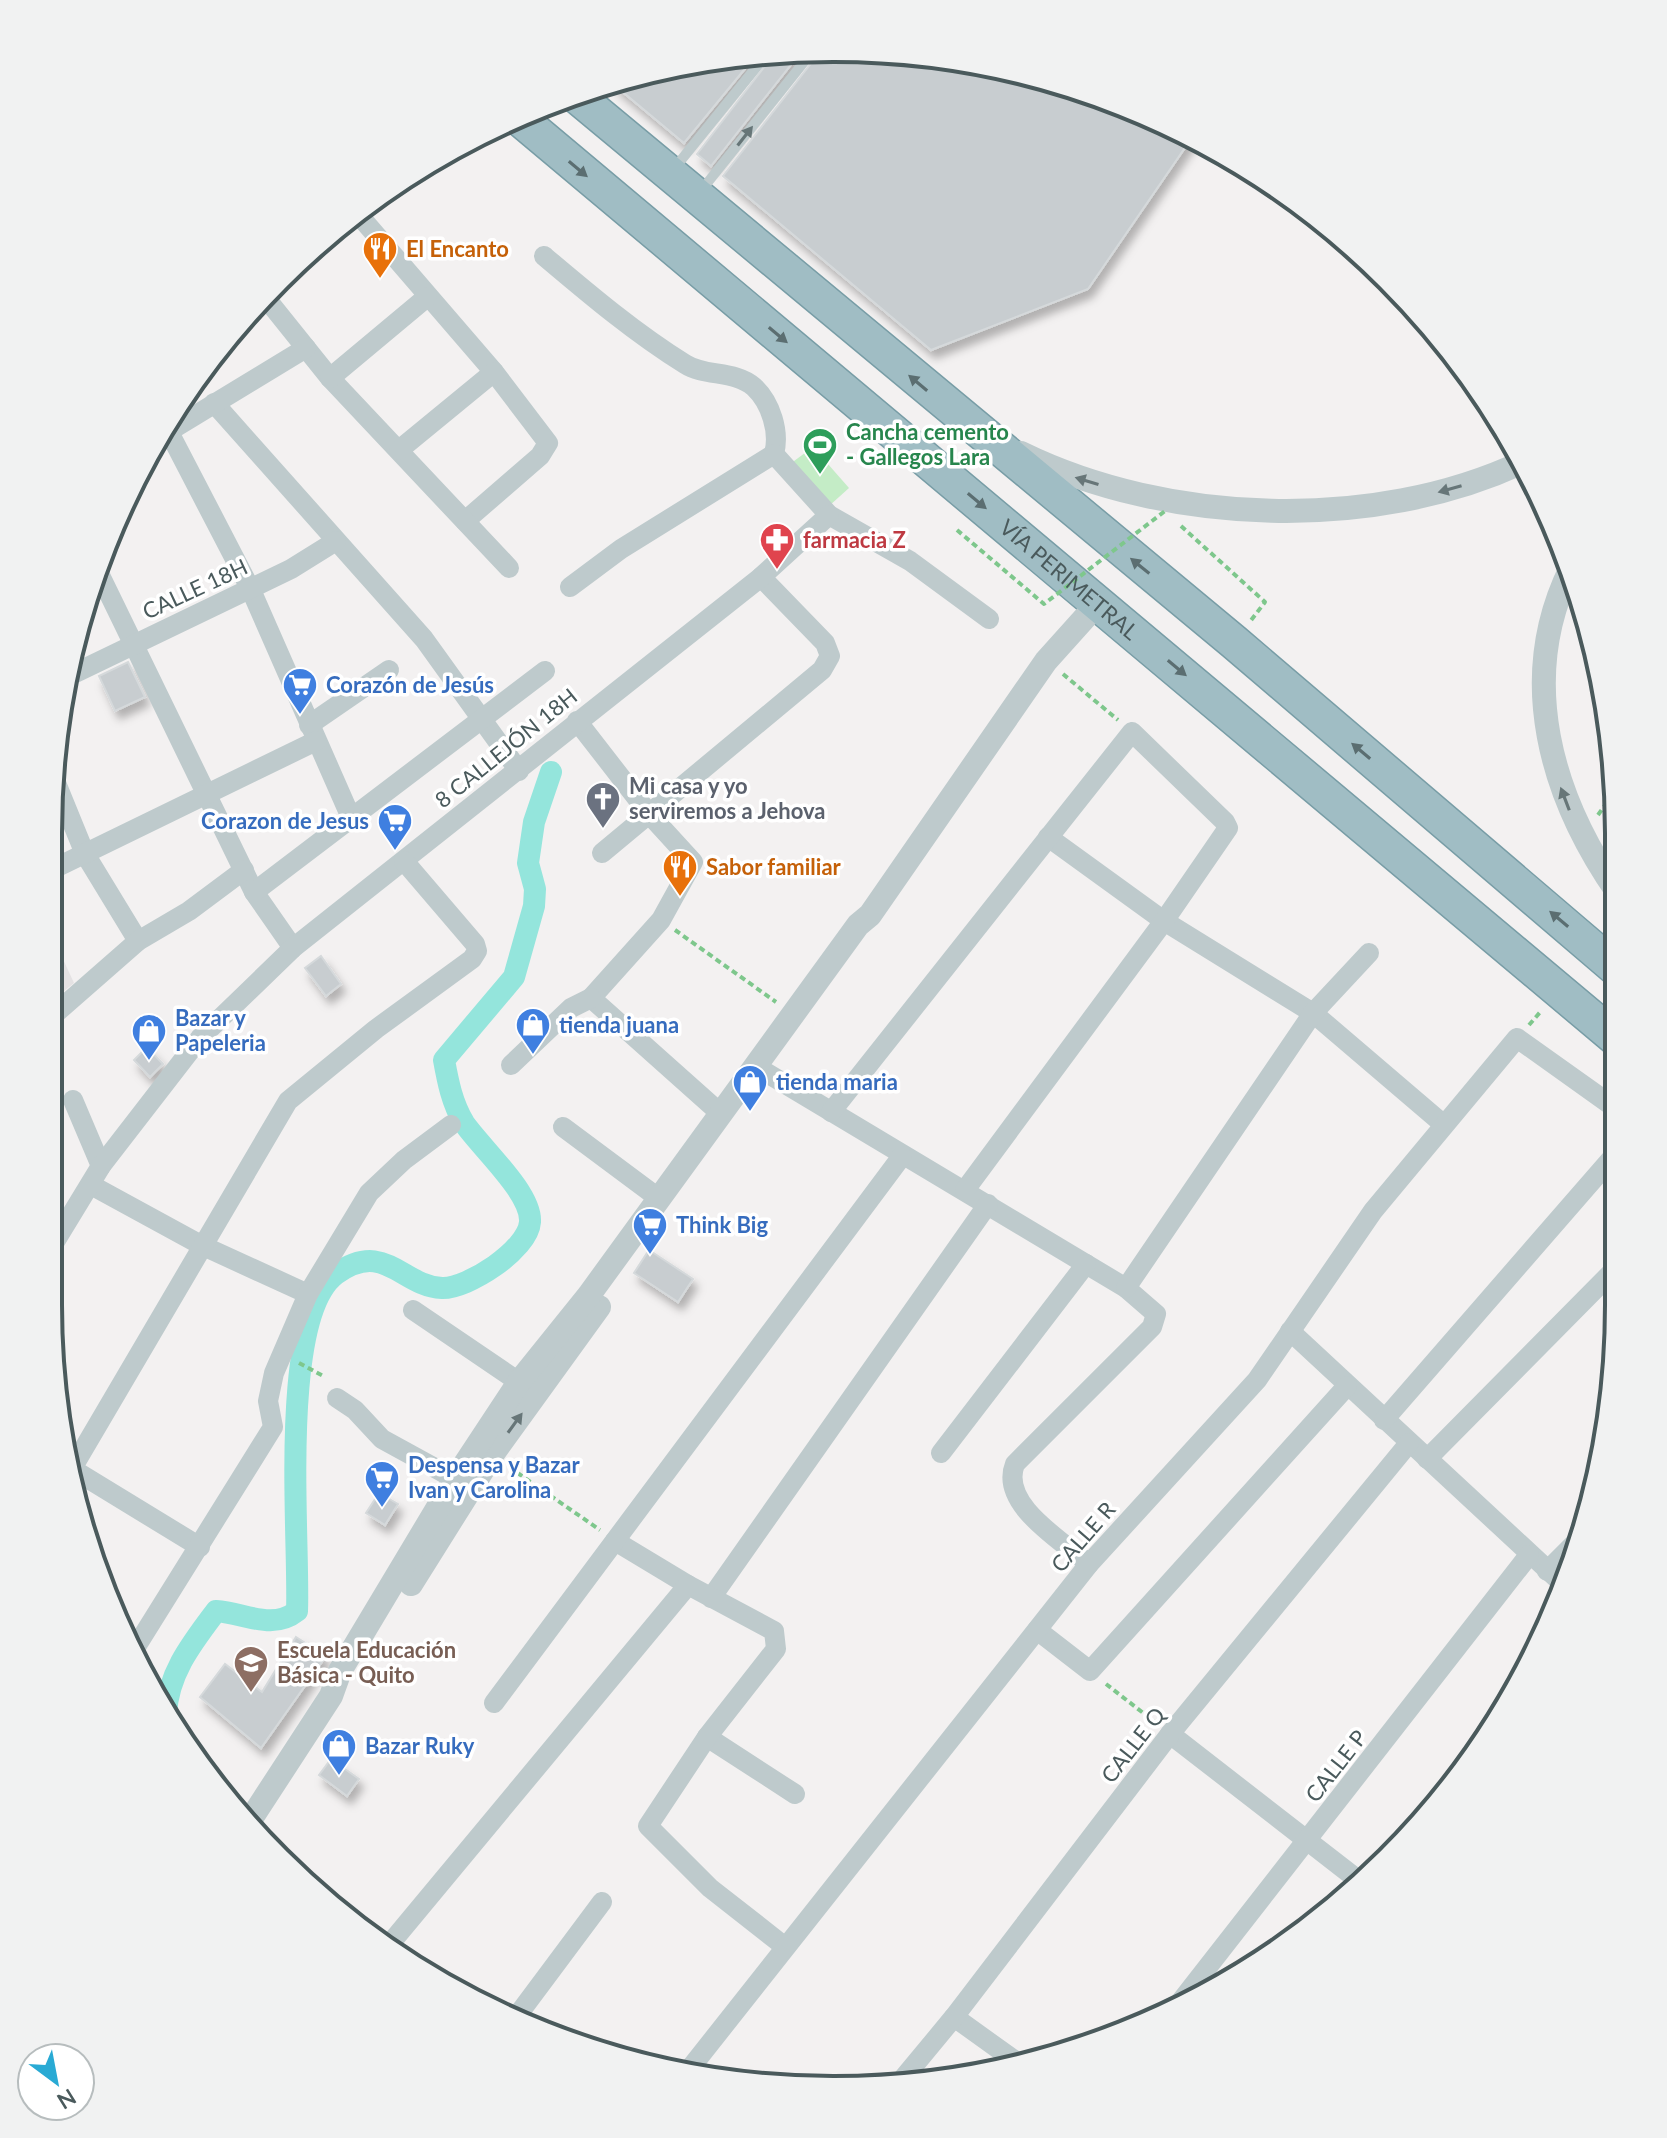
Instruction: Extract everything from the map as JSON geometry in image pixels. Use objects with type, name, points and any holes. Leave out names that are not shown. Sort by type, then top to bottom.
[{"type":"highway","points":[[585,103],[953,412],[1234,642],[1605,959]]},
{"type":"highway","name":"VÍA PERIMETRAL","points":[[528,126],[1605,1029]]},
{"type":"highway","points":[[521,129],[548,144]]},
{"type":"street","points":[[364,221],[494,372],[542,433],[547,447],[465,521]]},
{"type":"street","points":[[544,256],[612,312],[688,367],[746,380],[758,390],[775,425],[778,441],[774,454],[621,549],[570,587]]},
{"type":"street","points":[[330,378],[427,297]]},
{"type":"street","points":[[272,305],[330,378],[509,568]]},
{"type":"street","points":[[180,424],[306,348]]},
{"type":"street","points":[[399,450],[494,372]]},
{"type":"street","points":[[214,403],[424,639],[519,771]]},
{"type":"street","points":[[953,412],[1009,447],[1066,475],[1127,493],[1283,511],[1349,508],[1453,488],[1512,466]]},
{"type":"street","points":[[167,446],[251,590],[352,820]]},
{"type":"street","points":[[774,454],[829,515],[910,561],[989,619]]},
{"type":"street","name":"8 CALLEJÓN 18H","points":[[62,1231],[101,1166],[200,1038],[293,948],[761,577],[829,515]]},
{"type":"street","name":"CALLE 18H","points":[[80,671],[251,590],[336,541]]},
{"type":"street","points":[[602,853],[822,670],[830,656],[825,643],[761,577]]},
{"type":"street","points":[[104,584],[254,892],[293,948]]},
{"type":"street","points":[[1564,587],[1554,618],[1546,661],[1545,704],[1550,748],[1561,790],[1578,831],[1605,875]]},
{"type":"street","points":[[331,1696],[353,1675],[595,1299],[657,1197],[858,925],[870,915],[1046,661],[1099,602]]},
{"type":"street","points":[[62,865],[206,794],[313,733],[389,670]]},
{"type":"street","points":[[254,892],[545,671]]},
{"type":"street","points":[[511,1065],[571,1008],[591,998],[661,920],[693,862],[650,815],[577,721]]},
{"type":"street","points":[[831,1112],[1132,732],[1228,828],[1164,921],[965,1190]]},
{"type":"street","points":[[63,801],[85,854],[138,941]]},
{"type":"street","points":[[1048,837],[1164,921],[1313,1013],[1443,1124]]},
{"type":"street","points":[[78,1458],[288,1101],[376,1029],[472,959],[477,951],[475,944],[404,861]]},
{"type":"street","points":[[62,1008],[138,941],[189,911],[244,870]]},
{"type":"street","points":[[254,1814],[331,1696],[340,1671],[455,1479],[519,1382],[595,1299],[767,1073],[867,933],[870,915]]},
{"type":"street","points":[[1126,1288],[1313,1013],[1369,953]]},
{"type":"street","points":[[591,998],[720,1113]]},
{"type":"street","points":[[1517,1038],[1605,1101]]},
{"type":"street","name":"CALLE R","points":[[694,2063],[1089,1564],[1257,1380],[1373,1211],[1517,1038]]},
{"type":"street","points":[[767,1073],[1126,1288],[1156,1314],[1152,1327],[1015,1464],[1010,1477],[1017,1501],[1089,1564]]},
{"type":"street","points":[[73,1100],[101,1166]]},
{"type":"street","points":[[140,1641],[273,1427],[268,1401],[274,1373],[308,1294],[369,1193],[404,1160],[451,1125]]},
{"type":"street","points":[[563,1127],[657,1197]]},
{"type":"street","points":[[494,1703],[902,1156]]},
{"type":"street","points":[[1384,1420],[1605,1166]]},
{"type":"street","points":[[91,1185],[201,1245],[308,1294]]},
{"type":"street","points":[[711,1598],[988,1204]]},
{"type":"street","points":[[941,1453],[1086,1264]]},
{"type":"street","points":[[1427,1459],[1605,1279]]},
{"type":"street","points":[[413,1310],[519,1382]]},
{"type":"street","points":[[1290,1331],[1555,1577]]},
{"type":"street","points":[[1037,1630],[1090,1671],[1347,1386]]},
{"type":"street","points":[[337,1398],[355,1410],[382,1439],[455,1479]]},
{"type":"street","name":"CALLE Q","points":[[909,2072],[1170,1734],[1409,1443]]},
{"type":"street","points":[[82,1475],[200,1547]]},
{"type":"street","points":[[615,1541],[774,1631],[776,1649],[707,1737],[648,1826],[710,1888],[784,1946]]},
{"type":"street","name":"CALLE P","points":[[1192,1987],[1529,1555]]},
{"type":"street","points":[[1547,1571],[1563,1555]]},
{"type":"street","points":[[394,1939],[688,1585]]},
{"type":"street","points":[[1170,1734],[1352,1875]]},
{"type":"street","points":[[707,1737],[795,1794]]},
{"type":"street","points":[[522,2010],[602,1902]]},
{"type":"street","points":[[954,2017],[1008,2056]]},
{"type":"lane","points":[[697,197],[803,63]]},
{"type":"lane","points":[[669,174],[757,67]]},
{"type":"path","points":[[957,530],[1044,604],[1165,511],[1265,602]]},
{"type":"path","points":[[1046,661],[1132,732]]},
{"type":"path","points":[[1594,821],[1604,807]]},
{"type":"path","points":[[661,920],[794,1015]]},
{"type":"path","points":[[1517,1038],[1559,991]]},
{"type":"path","points":[[492,1455],[615,1541]]},
{"type":"path","points":[[1090,1671],[1170,1734]]},
{"type":"shaded area","points":[[62,957],[74,983],[62,993]]},
{"type":"green space","name":"Cancha cemento - Gallegos Lara","points":[[813,447],[849,488],[829,506],[790,464]]},
{"type":"building","points":[[811,63],[884,64],[934,69],[1033,88],[1129,121],[1185,147],[1088,289],[931,350],[723,176]]},
{"type":"building","points":[[792,64],[711,166],[697,154],[765,66]]},
{"type":"building","points":[[746,68],[684,143],[622,92],[683,77]]},
{"type":"building","points":[[128,662],[145,697],[115,711],[99,676]]},
{"type":"building","points":[[321,956],[341,984],[326,996],[305,968]]},
{"type":"building","name":"Bazar y Papeleria","points":[[147,1047],[163,1064],[150,1077],[134,1060]]},
{"type":"building","points":[[649,1250],[693,1279],[678,1302],[634,1273]]},
{"type":"building","name":"Despensa y Bazar Ivan y Carolina","points":[[379,1493],[398,1504],[385,1525],[366,1513]]},
{"type":"building","name":"Escuela Educación Básica - Quito","points":[[296,1637],[326,1656],[261,1748],[200,1697],[225,1664],[262,1692]]},
{"type":"building","name":"Bazar Ruky","points":[[331,1759],[359,1779],[347,1796],[319,1775]]},
{"type":"waterway","points":[[169,1696],[176,1672],[216,1611],[268,1620],[288,1617],[297,1611],[295,1485],[299,1381],[306,1335],[318,1298],[336,1274],[353,1264],[367,1261],[392,1267],[428,1285],[453,1287],[495,1266],[527,1233],[530,1222],[523,1198],[464,1123],[453,1100],[444,1060],[514,977],[534,906],[535,889],[528,863],[534,822],[551,772]]},
{"type":"place","name":"El Encanto","points":[[380,280]]},
{"type":"place","name":"Cancha cemento - Gallegos Lara","points":[[820,476]]},
{"type":"place","name":"farmacia Z","points":[[777,571]]},
{"type":"place","name":"Corazón de Jesús","points":[[300,716]]},
{"type":"place","name":"Mi casa y yo serviremos a Jehova","points":[[603,830]]},
{"type":"place","name":"Corazon de Jesus","points":[[395,852]]},
{"type":"place","name":"Sabor familiar","points":[[680,898]]},
{"type":"place","name":"tienda juana","points":[[533,1056]]},
{"type":"place","name":"Bazar y Papeleria","points":[[149,1062]]},
{"type":"place","name":"tienda maria","points":[[750,1113]]},
{"type":"place","name":"Think Big","points":[[650,1256]]},
{"type":"place","name":"Despensa y Bazar Ivan y Carolina","points":[[382,1509]]},
{"type":"place","name":"Escuela Educación Básica - Quito","points":[[251,1694]]},
{"type":"place","name":"Bazar Ruky","points":[[339,1777]]}]
